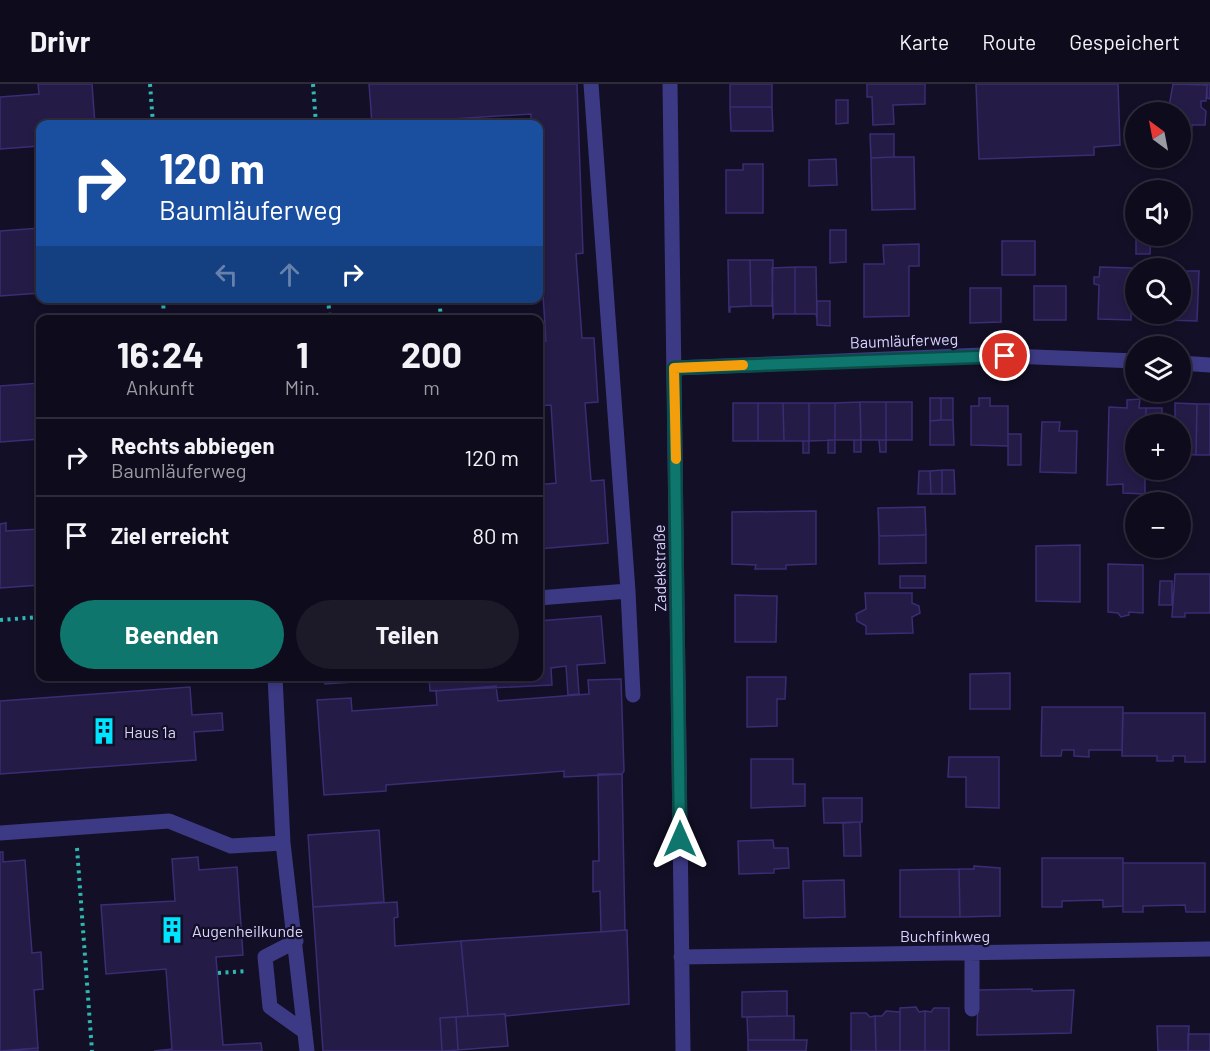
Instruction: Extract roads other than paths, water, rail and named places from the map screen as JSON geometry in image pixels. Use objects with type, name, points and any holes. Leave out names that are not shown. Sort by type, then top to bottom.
[{"type":"street","points":[[591,84],[628,591],[633,695]]},
{"type":"street","name":"Zadekstraße","points":[[670,84],[683,1051]]},
{"type":"street","name":"Baumläuferweg","points":[[674,368],[983,355],[1125,361]]},
{"type":"street","points":[[1191,364],[1210,365]]},
{"type":"street","points":[[543,598],[628,591]]},
{"type":"street","points":[[275,681],[283,843],[307,1051]]},
{"type":"street","points":[[0,833],[169,821],[231,846],[283,843]]},
{"type":"street","points":[[296,940],[265,957],[270,1007],[305,1032]]},
{"type":"street","name":"Buchfinkweg","points":[[681,957],[1210,949]]},
{"type":"street","points":[[972,952],[972,1009]]},
{"type":"place","name":"Haus 1a","points":[[104,731]]},
{"type":"place","name":"Augenheilkunde","points":[[172,930]]}]
